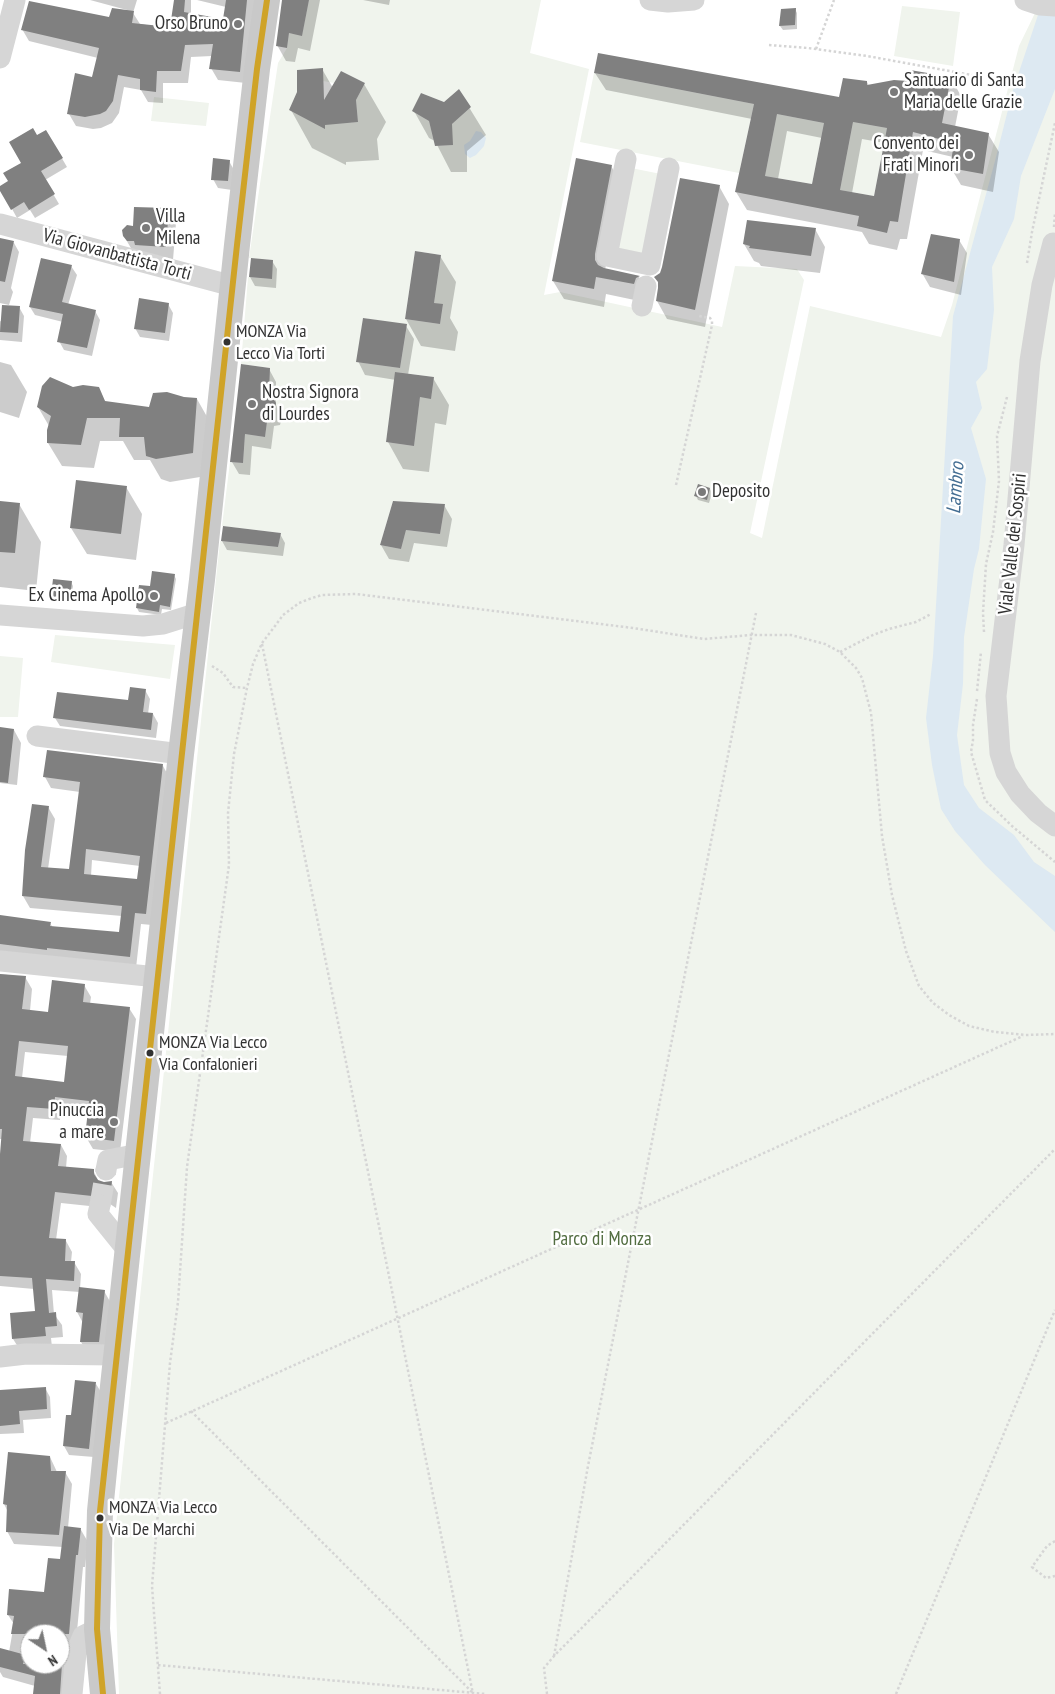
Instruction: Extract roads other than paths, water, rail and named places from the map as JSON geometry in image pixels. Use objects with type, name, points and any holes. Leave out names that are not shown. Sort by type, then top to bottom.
[{"type":"main road","points":[[102,1694],[97,1629],[100,1511],[181,754],[257,69],[267,0]]},
{"type":"street","points":[[650,0],[668,2],[694,0]]},
{"type":"street","points":[[0,58],[8,7]]},
{"type":"street","points":[[626,159],[607,256],[647,282],[670,168]]},
{"type":"street","name":"Via Giovanbattista Torti","points":[[0,224],[233,286]]},
{"type":"street","name":"Viale Valle dei Sospiri","points":[[1054,244],[1042,285],[1030,361],[1014,545],[996,696],[1000,753],[1006,772],[1020,794],[1038,814],[1055,826]]},
{"type":"street","points":[[0,615],[119,625],[195,638]]},
{"type":"street","points":[[37,736],[181,754]]},
{"type":"street","points":[[0,961],[158,977]]},
{"type":"street","points":[[106,1170],[108,1160],[139,1154]]},
{"type":"street","points":[[100,1205],[98,1214],[127,1250]]},
{"type":"street","points":[[0,1357],[26,1354],[116,1355]]},
{"type":"street","points":[[72,1694],[76,1653],[83,1636],[97,1629]]},
{"type":"water","name":"Lambro","points":[[1055,0],[1055,89],[1021,176],[1014,219],[992,267],[994,310],[987,369],[976,382],[982,408],[971,428],[986,479],[979,549],[974,569],[964,637],[963,684],[957,735],[964,785],[979,808],[1014,835],[1034,862],[1055,876],[1055,932],[985,865],[955,831],[941,809],[932,765],[926,718],[933,656],[953,316],[1013,90],[1040,9]]},
{"type":"water","points":[[476,131],[481,132],[486,138],[484,146],[476,155],[470,158],[465,154],[464,145],[470,141]]},
{"type":"tunnel","points":[[100,1205],[106,1170]]},
{"type":"place","name":"Orso Bruno","points":[[238,24]]},
{"type":"place","name":"Santuario di Santa Maria delle Grazie","points":[[894,92]]},
{"type":"place","name":"Convento dei Frati Minori","points":[[969,155]]},
{"type":"place","name":"Villa Milena","points":[[146,228]]},
{"type":"place","name":"MONZA Via Lecco Via Torti","points":[[227,342]]},
{"type":"place","name":"Nostra Signora di Lourdes","points":[[252,404]]},
{"type":"place","name":"Deposito","points":[[702,492]]},
{"type":"place","name":"Ex Cinema Apollo","points":[[154,596]]},
{"type":"place","name":"MONZA Via Lecco Via Confalonieri","points":[[150,1053]]},
{"type":"place","name":"Pinuccia a mare","points":[[114,1122]]},
{"type":"place","name":"MONZA Via Lecco Via De Marchi","points":[[100,1518]]},
{"type":"park label","name":"Parco di Monza","points":[[602,1240]]}]
